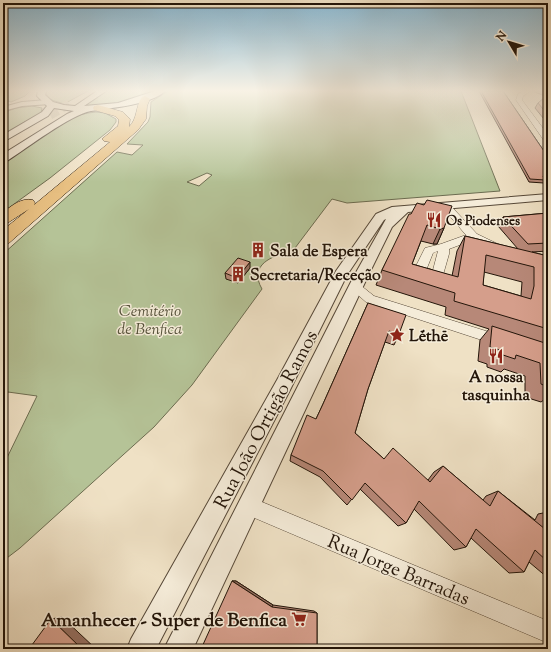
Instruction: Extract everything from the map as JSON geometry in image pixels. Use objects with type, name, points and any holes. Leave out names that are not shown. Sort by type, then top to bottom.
[{"type":"highway","points":[[3,239],[34,206],[123,127],[124,121]]},
{"type":"highway","points":[[3,224],[34,206],[134,128],[139,121]]},
{"type":"highway","points":[[3,219],[34,206]]},
{"type":"highway","points":[[3,246],[34,206]]},
{"type":"main road","points":[[3,139],[33,121]]},
{"type":"main road","points":[[3,144],[41,121]]},
{"type":"main road","points":[[3,153],[54,121]]},
{"type":"main road","points":[[3,159],[62,121]]},
{"type":"street","points":[[535,121],[548,140]]},
{"type":"street","name":"Rua João Ortigão Ramos","points":[[141,649],[225,496],[345,269],[380,217],[392,210],[548,198]]},
{"type":"street","points":[[446,206],[473,236],[507,254]]},
{"type":"street","name":"Rua João Ortigão Ramos","points":[[178,649],[250,506],[355,287],[390,221],[407,209]]},
{"type":"street","points":[[443,248],[473,236]]},
{"type":"street","points":[[355,287],[370,299],[511,344]]},
{"type":"street","name":"Rua Jorge Barradas","points":[[250,506],[548,632]]},
{"type":"green space","points":[[3,121],[26,121],[3,134]]},
{"type":"green space","points":[[65,121],[116,121],[110,130],[50,178],[3,212],[3,162]]},
{"type":"green space","name":"Cemitério de Benfica","points":[[473,121],[500,191],[347,203],[332,199],[292,252],[284,253],[270,259],[260,268],[258,281],[262,289],[192,385],[154,427],[20,548],[3,561],[3,466],[37,396],[8,392],[3,401],[3,254],[117,152],[132,155],[143,145],[127,144],[148,122]],"holes":[[[207,173],[212,175],[199,186],[187,182]]]},
{"type":"building","points":[[498,121],[524,121],[548,157],[548,177],[543,176],[545,180],[530,179]]},
{"type":"building","points":[[427,200],[452,206],[444,228],[440,229],[427,225],[412,264],[458,277],[465,236],[548,256],[548,329],[454,301],[455,293],[382,270],[409,214],[411,214],[417,203],[424,205]],"holes":[[[486,255],[534,267],[534,286],[531,299],[483,285]]]},
{"type":"building","points":[[548,213],[548,243],[528,244],[503,217]]},
{"type":"building","points":[[238,258],[250,262],[237,278],[225,273]]},
{"type":"building","points":[[368,303],[406,315],[399,334],[389,331],[368,389],[355,433],[384,459],[393,448],[430,482],[443,466],[490,506],[498,491],[545,529],[548,523],[548,562],[535,550],[524,572],[476,529],[466,547],[419,501],[406,523],[365,483],[352,500],[323,471],[291,455],[307,415],[316,419]]},
{"type":"building","points":[[492,326],[548,344],[548,387],[541,384],[540,363],[516,355],[515,359],[500,354],[500,350],[490,347]]},
{"type":"building","points":[[232,581],[272,607],[317,613],[317,649],[201,649]]},
{"type":"building","points":[[51,619],[82,649],[29,649]]},
{"type":"place","name":"Os Piodenses","points":[[434,220]]},
{"type":"place","name":"Sala de Espera","points":[[258,250]]},
{"type":"place","name":"Secretaria/Receção","points":[[238,274]]},
{"type":"place","name":"Lḗthē","points":[[397,335]]},
{"type":"place","name":"A nossa tasquinha","points":[[496,356]]},
{"type":"place","name":"Amanhecer - Super de Benfica","points":[[299,619]]}]
